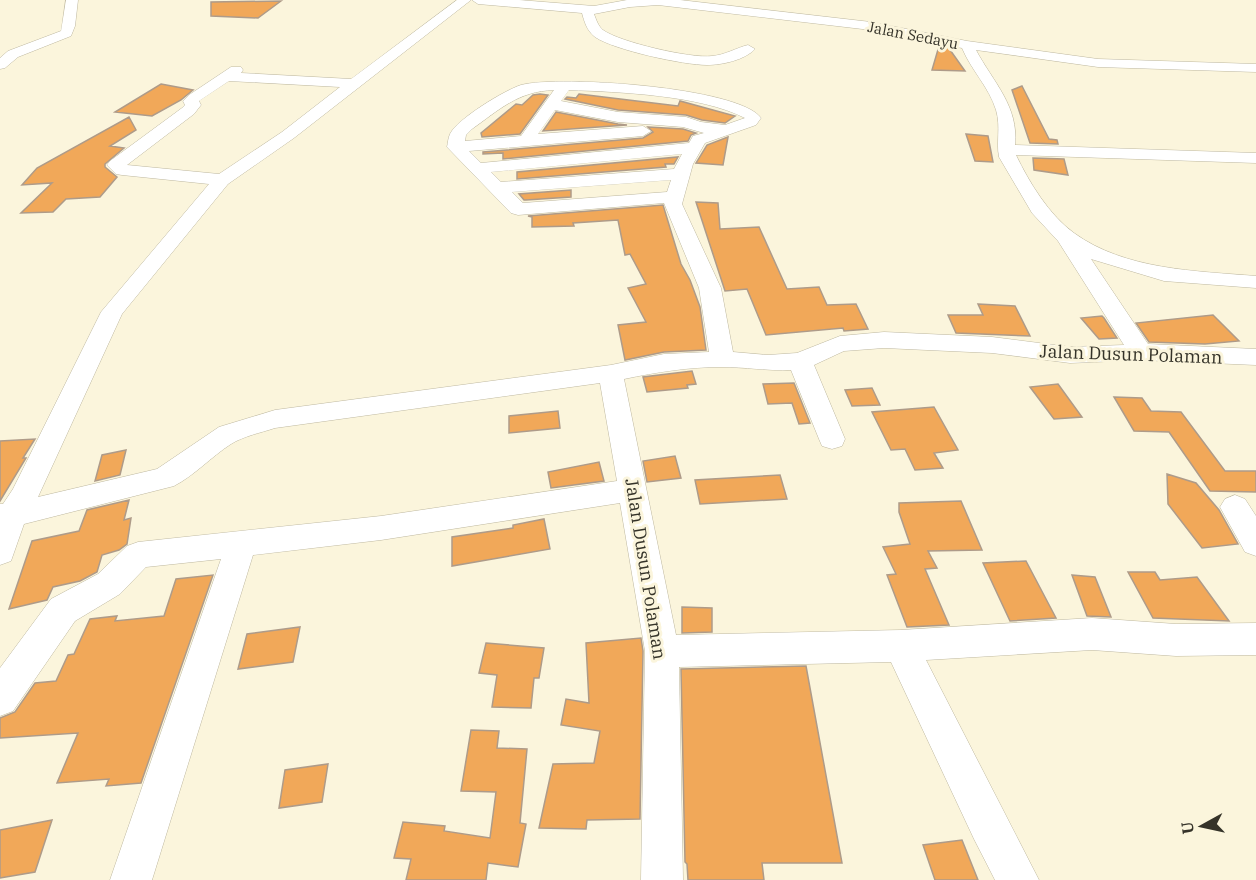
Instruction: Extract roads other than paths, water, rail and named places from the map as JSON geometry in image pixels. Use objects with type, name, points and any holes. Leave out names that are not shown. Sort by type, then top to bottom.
[{"type":"street","points":[[0,65],[13,54],[66,33],[72,0]]},
{"type":"street","points":[[0,552],[6,516],[84,370],[112,312],[156,257],[222,180],[288,135],[352,83],[465,0]]},
{"type":"street","name":"Jalan Sedayu","points":[[478,0],[587,10],[630,3],[658,2],[871,26],[967,45],[973,60],[1000,101],[1008,131],[1006,150],[1042,213],[1066,237],[1096,254],[1164,275],[1256,282]]},
{"type":"street","points":[[587,10],[594,29],[600,34],[637,46],[707,61],[728,57],[748,49]]},
{"type":"street","points":[[967,45],[1098,63],[1256,69]]},
{"type":"street","points":[[222,180],[122,170],[116,165],[188,111],[194,105],[191,101],[194,98],[231,74],[352,83]]},
{"type":"street","points":[[455,147],[458,134],[466,126],[522,90],[585,85],[700,99],[750,114],[753,118],[750,122],[729,131],[702,138],[692,148],[680,174],[673,204],[710,288],[722,359]]},
{"type":"street","points":[[526,140],[564,86]]},
{"type":"street","points":[[550,104],[618,117],[686,122],[698,127]]},
{"type":"street","points":[[455,147],[698,127],[729,131]]},
{"type":"street","points":[[455,147],[479,168],[514,207],[522,210],[675,197]]},
{"type":"street","points":[[479,168],[692,148]]},
{"type":"street","points":[[1006,150],[1256,158]]},
{"type":"street","points":[[498,188],[680,174]]},
{"type":"street","points":[[1066,237],[1141,352]]},
{"type":"street","name":"Jalan Dusun Polaman","points":[[662,880],[662,651],[611,373],[664,362],[722,359],[768,363],[800,361],[840,344],[884,340],[992,345],[1070,355],[1141,352],[1256,357]]},
{"type":"street","points":[[800,361],[832,439]]},
{"type":"street","points":[[6,516],[164,478],[180,471],[221,438],[240,429],[275,418],[611,373]]},
{"type":"street","points":[[0,698],[63,610],[109,584],[138,555],[381,528],[634,490]]},
{"type":"street","points":[[1235,507],[1256,543]]},
{"type":"street","points":[[131,880],[241,545]]},
{"type":"street","points":[[662,651],[901,646],[1092,634],[1176,640],[1256,639]]},
{"type":"street","points":[[901,646],[988,825],[1018,880]]}]
